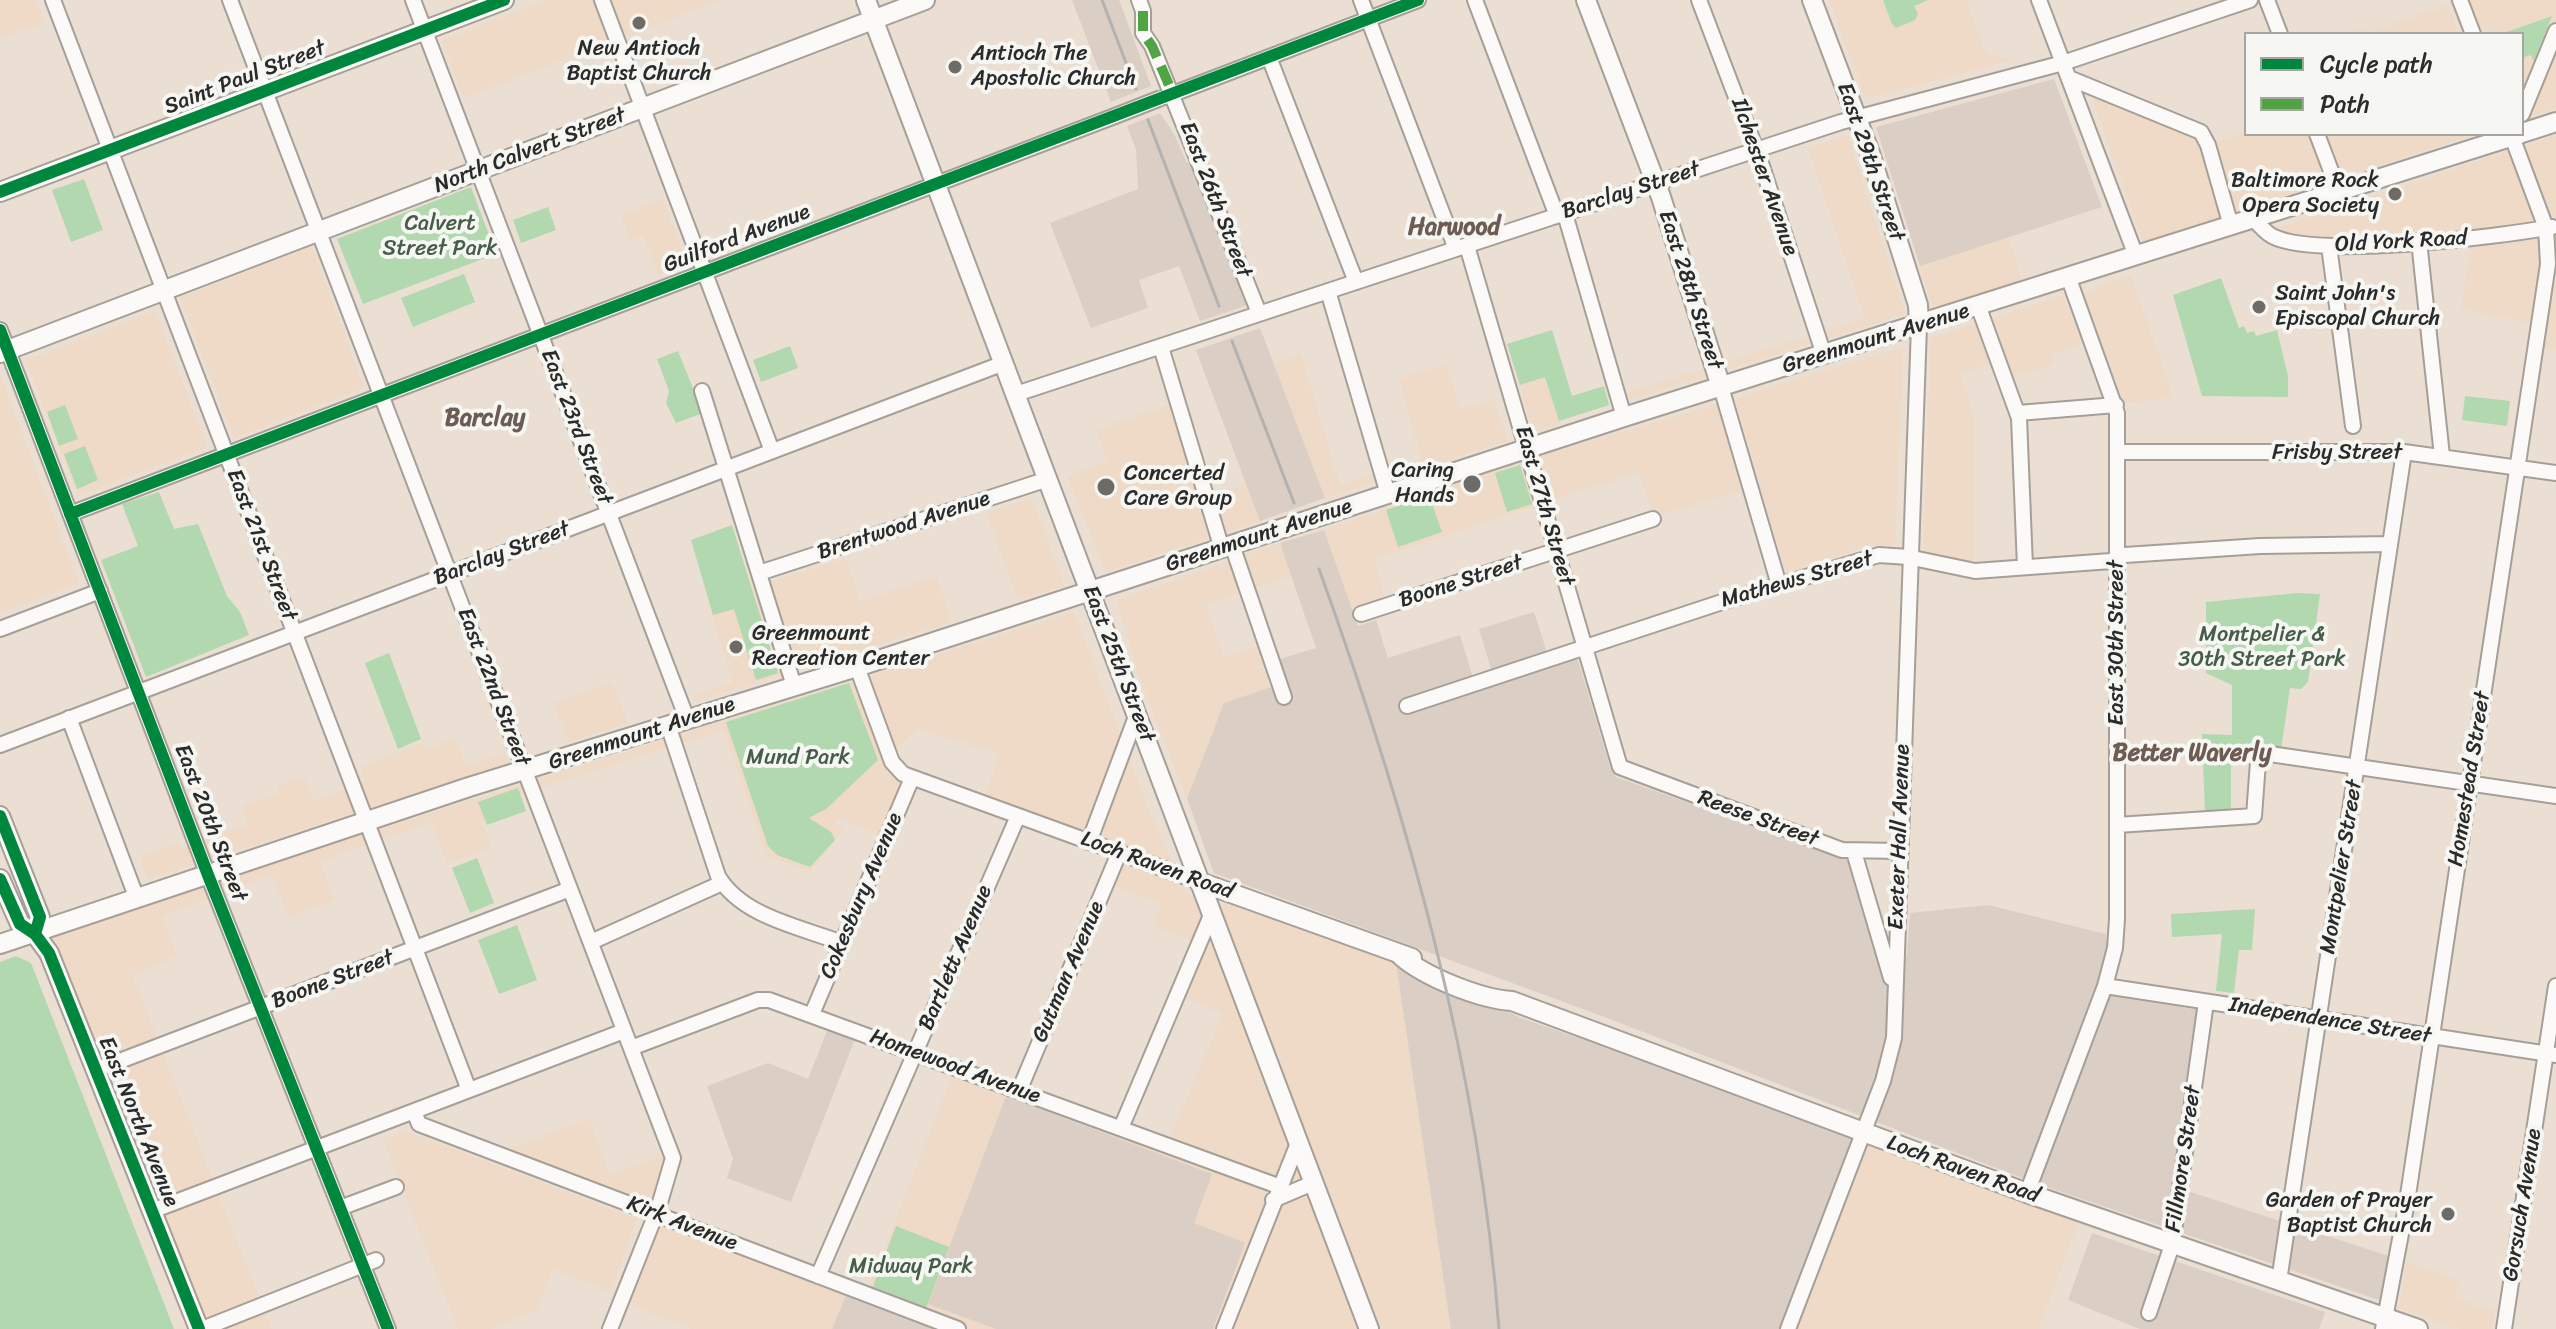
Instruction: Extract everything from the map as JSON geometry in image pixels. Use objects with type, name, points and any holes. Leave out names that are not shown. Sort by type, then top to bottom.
[{"type":"main road","name":"Saint Paul Street","points":[[0,192],[504,0]]},
{"type":"main road","name":"East 25th Street","points":[[866,0],[1369,1329]]},
{"type":"main road","name":"North Calvert Street","points":[[4,352],[925,0]]},
{"type":"main road","name":"East 28th Street","points":[[1586,0],[1656,183],[1721,387]]},
{"type":"main road","name":"East 29th Street","points":[[1812,0],[1857,117],[1918,305],[1919,326]]},
{"type":"main road","name":"Greenmount Avenue","points":[[2524,131],[2556,122]]},
{"type":"main road","name":"Greenmount Avenue","points":[[0,944],[525,770],[857,667],[1527,448],[1979,308],[2509,136]]},
{"type":"main road","name":"East North Avenue","points":[[2,823],[40,917],[35,934]]},
{"type":"main road","name":"East North Avenue","points":[[0,879],[20,924],[35,934],[49,953],[200,1329]]},
{"type":"main road","name":"Loch Raven Road","points":[[1200,882],[1401,956],[1416,969],[1497,1000],[1512,1001],[1863,1133],[2279,1281],[2386,1323],[2418,1329]]},
{"type":"street","name":"East 21st Street","points":[[53,0],[469,1090]]},
{"type":"street","name":"East 22nd Street","points":[[230,0],[673,1158],[656,1215],[610,1329]]},
{"type":"street","name":"East 23rd Street","points":[[413,0],[687,719]]},
{"type":"street","points":[[602,0],[772,451]]},
{"type":"street","name":"East 27th Street","points":[[1361,0],[1462,247],[1527,448],[1620,767]]},
{"type":"street","name":"Guilford Avenue","points":[[70,514],[1418,0]]},
{"type":"street","points":[[1475,0],[1561,215],[1624,417]]},
{"type":"street","name":"Ilchester Avenue","points":[[1699,0],[1756,150],[1824,355]]},
{"type":"street","points":[[2039,0],[2136,256]]},
{"type":"street","name":"Barclay Street","points":[[1016,394],[1857,117],[2063,63],[2250,0]]},
{"type":"street","points":[[2267,0],[2279,32]]},
{"type":"street","points":[[2460,0],[2472,32]]},
{"type":"street","name":"East 26th Street","points":[[1141,6],[1145,39],[1152,46],[1167,96],[1259,313]]},
{"type":"street","points":[[2524,109],[2556,31]]},
{"type":"street","points":[[1269,57],[1356,282]]},
{"type":"street","points":[[2069,78],[2201,132],[2208,145],[2231,226]]},
{"type":"street","points":[[2318,136],[2339,192]]},
{"type":"street","name":"Homestead Street","points":[[2386,1323],[2549,251],[2551,227],[2516,136]]},
{"type":"street","name":"Old York Road","points":[[2254,219],[2271,236],[2329,246],[2477,238],[2551,227]]},
{"type":"street","points":[[2419,241],[2442,456]]},
{"type":"street","points":[[2329,246],[2353,426]]},
{"type":"street","name":"East 30th Street","points":[[2027,1193],[2105,986],[2116,941],[2116,405],[2069,279]]},
{"type":"street","points":[[1328,291],[1388,494]]},
{"type":"street","points":[[1979,308],[2018,413],[2025,567]]},
{"type":"street","name":"Exeter Hall Avenue","points":[[1788,1329],[1891,1056],[1919,326]]},
{"type":"street","name":"East 20th Street","points":[[0,330],[4,352],[70,514],[208,875],[340,1208],[369,1262],[388,1329]]},
{"type":"street","points":[[1161,347],[1227,547],[1284,697]]},
{"type":"street","name":"Barclay Street","points":[[0,745],[1004,363]]},
{"type":"street","name":"East 28th Street","points":[[1721,387],[1779,585]]},
{"type":"street","points":[[702,391],[794,686]]},
{"type":"street","points":[[2018,413],[2116,405]]},
{"type":"street","name":"Frisby Street","points":[[2118,452],[2404,452],[2556,473]]},
{"type":"street","name":"Montpelier Street","points":[[2279,1281],[2404,452]]},
{"type":"street","name":"Brentwood Avenue","points":[[759,573],[1048,479]]},
{"type":"street","name":"Boone Street","points":[[1361,614],[1653,519]]},
{"type":"street","name":"Mathews Street","points":[[1407,706],[1879,555],[1908,557],[1967,571],[2116,559],[2125,555],[2260,546],[2390,544]]},
{"type":"street","points":[[0,629],[100,591]]},
{"type":"street","points":[[857,667],[892,762],[912,778]]},
{"type":"street","points":[[1089,842],[1137,714]]},
{"type":"street","points":[[69,718],[137,899]]},
{"type":"street","points":[[668,725],[722,883],[743,904],[842,943]]},
{"type":"street","points":[[2117,825],[2254,816],[2260,757],[2270,754],[2556,796]]},
{"type":"street","name":"Reese Street","points":[[1620,767],[1854,852],[1900,851]]},
{"type":"street","name":"Loch Raven Road","points":[[912,778],[1200,882]]},
{"type":"street","name":"Cokesbury Avenue","points":[[812,1014],[912,778]]},
{"type":"street","name":"Bartlett Avenue","points":[[818,1276],[1018,816]]},
{"type":"street","points":[[1854,852],[1895,990]]},
{"type":"street","name":"Gutman Avenue","points":[[1019,1091],[1119,853]]},
{"type":"street","points":[[591,942],[722,883]]},
{"type":"street","name":"Boone Street","points":[[96,1070],[570,889]]},
{"type":"street","points":[[1121,1128],[1212,913]]},
{"type":"street","name":"Independence Street","points":[[2105,986],[2551,1054]]},
{"type":"street","name":"Gorsuch Avenue","points":[[2504,1329],[2551,1054],[2556,986]]},
{"type":"street","name":"Homewood Avenue","points":[[631,1048],[758,1000],[812,1014],[1121,1128],[1276,1193]]},
{"type":"street","name":"Fillmore Street","points":[[2149,1313],[2172,1245],[2206,1002]]},
{"type":"street","points":[[152,1211],[624,1031]]},
{"type":"street","name":"Kirk Avenue","points":[[414,1111],[419,1124],[958,1329]]},
{"type":"street","points":[[1224,1329],[1298,1143]]},
{"type":"street","points":[[1276,1193],[1313,1183]]},
{"type":"street","points":[[340,1208],[396,1187]]},
{"type":"street","points":[[200,1329],[369,1262]]},
{"type":"shaded area","points":[[0,0],[35,0],[44,22],[0,38]]},
{"type":"shaded area","points":[[547,0],[720,0],[464,98],[442,40]]},
{"type":"shaded area","points":[[1072,0],[1119,0],[1151,86],[1111,102]]},
{"type":"shaded area","points":[[1829,0],[1966,0],[1986,53],[2013,60],[1871,97],[1864,94]]},
{"type":"shaded area","points":[[2449,0],[2556,0],[2556,108],[2531,116],[2524,110],[2524,57],[2531,54],[2535,60],[2552,16],[2507,32],[2488,32],[2486,26],[2461,32]]},
{"type":"shaded area","points":[[2448,5],[2458,32],[2370,32]]},
{"type":"shaded area","points":[[2054,79],[2102,207],[1920,266],[1876,127]]},
{"type":"shaded area","points":[[2090,92],[2200,138],[2203,146],[2244,133],[2244,136],[2469,136],[2143,242]]},
{"type":"shaded area","points":[[1160,113],[1187,163],[1193,161],[1248,305],[1200,321],[1179,266],[1139,280],[1148,308],[1091,328],[1050,223],[1138,189],[1136,149],[1127,126]]},
{"type":"shaded area","points":[[1848,135],[1905,314],[1625,401],[1623,394],[1865,319],[1808,148]]},
{"type":"shaded area","points":[[2556,135],[2556,351],[2542,348],[2538,325],[2461,309],[2473,234],[2306,241],[2279,234],[2277,228]]},
{"type":"shaded area","points":[[663,199],[687,265],[658,275],[643,236],[630,241],[621,215]]},
{"type":"shaded area","points":[[2008,235],[2022,280],[1933,308],[1920,266]]},
{"type":"shaded area","points":[[312,247],[364,388],[234,438],[180,297]]},
{"type":"shaded area","points":[[2130,275],[2173,398],[2124,403],[2083,293]]},
{"type":"shaded area","points":[[2063,295],[2081,343],[2052,355],[2053,365],[1996,381],[1990,364],[1960,373],[1975,420],[1975,561],[1954,560],[1923,550],[1931,338]]},
{"type":"shaded area","points":[[155,311],[207,447],[78,496],[26,360]]},
{"type":"shaded area","points":[[1260,328],[1325,498],[1260,521],[1196,350]]},
{"type":"shaded area","points":[[1903,347],[1895,545],[1868,546],[1786,573],[1735,398]]},
{"type":"shaded area","points":[[1301,354],[1340,485],[1422,460],[1399,379],[1446,364],[1461,409],[1494,400],[1507,441],[1325,498],[1274,364]]},
{"type":"shaded area","points":[[0,375],[79,583],[0,613]]},
{"type":"shaded area","points":[[1545,377],[1560,424],[1533,432],[1520,385]]},
{"type":"shaded area","points":[[1174,403],[1204,497],[1247,484],[1260,521],[1106,572],[1067,476],[1108,461],[1096,430]]},
{"type":"shaded area","points":[[1717,404],[1741,490],[1654,517],[1639,472],[1374,559],[1384,596],[1352,608],[1324,530],[1521,462]]},
{"type":"shaded area","points":[[1032,499],[1064,586],[1018,600],[986,512]]},
{"type":"shaded area","points":[[1324,530],[1358,626],[1376,620],[1388,658],[1460,635],[1476,688],[1495,682],[1479,629],[1534,612],[1551,665],[1577,657],[1611,770],[1616,777],[1850,861],[1877,954],[1907,955],[1910,913],[1988,905],[2106,934],[2108,954],[2097,994],[2200,1010],[2175,1187],[2389,1256],[2382,1301],[2038,1184],[1599,1015],[1214,873],[1187,799],[1224,703],[1287,682],[1280,659],[1316,648],[1280,543]]},
{"type":"shaded area","points":[[1280,543],[1292,576],[1206,604],[1223,657],[1257,646],[1270,689],[1224,703],[1187,799],[1137,670],[1117,600]]},
{"type":"shaded area","points":[[846,558],[860,602],[936,576],[952,622],[695,701],[693,695],[733,682],[708,602]]},
{"type":"shaded area","points":[[1074,612],[1149,811],[1186,895],[1307,924],[1395,957],[1451,1329],[1213,1329],[1245,1244],[928,1303],[996,1329],[957,1329],[865,1297],[956,1067],[1166,1147],[1223,1014],[1177,993],[1200,945],[1153,925],[1161,904],[1103,882],[1115,855],[981,805],[1000,754],[917,728],[890,755],[910,778],[885,837],[838,818],[835,825],[844,828],[811,872],[766,855],[724,730],[526,792],[482,823],[491,847],[447,864],[431,822],[320,861],[334,900],[289,917],[272,874],[162,916],[177,956],[132,975],[272,1329],[198,1329],[40,935]]},
{"type":"shaded area","points":[[612,683],[628,723],[568,742],[553,703]]},
{"type":"shaded area","points":[[456,739],[466,766],[505,752],[508,763],[148,879],[140,856],[180,843],[182,848],[248,824],[242,806],[280,793],[278,786],[303,776],[314,801],[366,781],[361,768],[422,743],[425,749]]},
{"type":"shaded area","points":[[1395,957],[1523,1019],[1862,1133],[1787,1329],[1451,1329]]},
{"type":"shaded area","points":[[831,1021],[858,1031],[791,1202],[727,1178],[733,1159],[707,1086],[768,1063],[808,1079]]},
{"type":"shaded area","points":[[1006,1096],[1212,1174],[1194,1223],[1245,1243],[1213,1329],[996,1329],[928,1304]]},
{"type":"shaded area","points":[[589,1118],[610,1175],[670,1153],[654,1213],[848,1290],[832,1329],[691,1329],[621,1301],[653,1215],[500,1153]]},
{"type":"shaded area","points":[[406,1131],[637,1219],[610,1292],[553,1269],[537,1310],[491,1329],[458,1329],[383,1139]]},
{"type":"shaded area","points":[[1862,1133],[2081,1214],[2039,1329],[1787,1329]]},
{"type":"shaded area","points":[[2092,1233],[2325,1312],[2319,1329],[2140,1329],[2068,1300]]},
{"type":"shaded area","points":[[2407,1262],[2460,1281],[2455,1298],[2495,1312],[2491,1329],[2458,1329],[2399,1308]]},
{"type":"shaded area","points":[[848,1290],[957,1329],[832,1329]]},
{"type":"green space","points":[[1883,0],[1928,0],[1914,6],[1918,14],[1915,20],[1896,28]]},
{"type":"green space","points":[[2552,16],[2534,61],[2531,55],[2524,57],[2524,32],[2507,32]]},
{"type":"green space","points":[[84,179],[103,230],[71,242],[52,190]]},
{"type":"green space","name":"Calvert Street Park","points":[[471,187],[496,254],[363,304],[337,239]]},
{"type":"green space","points":[[548,207],[556,230],[521,243],[513,220]]},
{"type":"green space","points":[[464,274],[475,302],[413,327],[401,298]]},
{"type":"green space","points":[[2221,278],[2239,328],[2244,326],[2247,333],[2254,331],[2256,336],[2277,330],[2288,376],[2288,397],[2202,396],[2173,295]]},
{"type":"green space","points":[[1552,330],[1572,396],[1604,386],[1609,405],[1559,421],[1545,377],[1520,385],[1507,344]]},
{"type":"green space","points":[[790,346],[798,368],[761,382],[753,360]]},
{"type":"green space","points":[[678,351],[703,413],[676,423],[666,403],[669,391],[657,359]]},
{"type":"green space","points":[[2465,396],[2510,401],[2507,426],[2462,420]]},
{"type":"green space","points":[[65,405],[78,439],[59,446],[47,412]]},
{"type":"green space","points":[[85,446],[98,480],[77,489],[64,454]]},
{"type":"green space","points":[[1520,465],[1532,504],[1507,512],[1495,473]]},
{"type":"green space","points":[[159,492],[174,529],[198,524],[227,596],[240,612],[249,635],[146,677],[101,560],[138,546],[122,504]]},
{"type":"green space","points":[[1429,495],[1442,532],[1398,547],[1386,510]]},
{"type":"green space","points":[[732,525],[778,673],[756,680],[734,609],[713,615],[691,540]]},
{"type":"green space","name":"Montpelier & 30th Street Park","points":[[2297,593],[2320,594],[2308,682],[2301,689],[2290,688],[2281,750],[2262,749],[2254,762],[2231,759],[2231,811],[2205,813],[2202,734],[2232,735],[2232,685],[2206,673],[2206,602]]},
{"type":"green space","points":[[389,653],[421,739],[398,749],[365,663]]},
{"type":"green space","name":"Mund Park","points":[[849,683],[878,760],[826,809],[809,818],[831,832],[835,840],[810,867],[777,855],[768,846],[726,722]]},
{"type":"green space","points":[[518,788],[526,811],[487,825],[478,802]]},
{"type":"green space","points":[[477,858],[494,903],[470,913],[452,868]]},
{"type":"green space","points":[[2255,909],[2252,950],[2239,950],[2234,993],[2216,991],[2222,934],[2172,937],[2171,914]]},
{"type":"green space","points":[[517,925],[537,980],[499,994],[478,940]]},
{"type":"green space","points":[[16,956],[31,963],[174,1329],[0,1329],[0,962]]},
{"type":"green space","name":"Midway Park","points":[[896,1226],[949,1247],[926,1308],[873,1287]]},
{"type":"railway","points":[[1102,0],[1136,89]]},
{"type":"railway","points":[[1148,120],[1219,306]]},
{"type":"railway","points":[[1232,341],[1294,503]]},
{"type":"railway","points":[[1319,569],[1382,755],[1435,943],[1475,1134],[1499,1329]]},
{"type":"marked path","points":[[1143,11],[1143,33],[1173,94]]},
{"type":"cycle path","points":[[0,192],[504,0]]},
{"type":"cycle path","points":[[70,514],[1418,0]]},
{"type":"cycle path","points":[[0,330],[208,875],[388,1329]]},
{"type":"cycle path","points":[[0,816],[40,917],[35,934]]},
{"type":"cycle path","points":[[0,879],[20,924],[35,934],[49,953],[199,1329]]},
{"type":"place","name":"New Antioch Baptist Church","points":[[639,23]]},
{"type":"place","name":"Antioch The Apostolic Church","points":[[955,67]]},
{"type":"place","name":"Baltimore Rock Opera Society","points":[[2395,194]]},
{"type":"place","name":"Saint John's Episcopal Church","points":[[2259,307]]},
{"type":"place","name":"Caring Hands","points":[[1472,484]]},
{"type":"place","name":"Concerted Care Group","points":[[1106,487]]},
{"type":"place","name":"Greenmount Recreation Center","points":[[736,647]]},
{"type":"place","name":"Garden of Prayer Baptist Church","points":[[2448,1214]]},
{"type":"district","name":"Harwood","points":[[1454,228]]},
{"type":"district","name":"Barclay","points":[[485,419]]},
{"type":"district","name":"Better Waverly","points":[[2192,754]]}]
